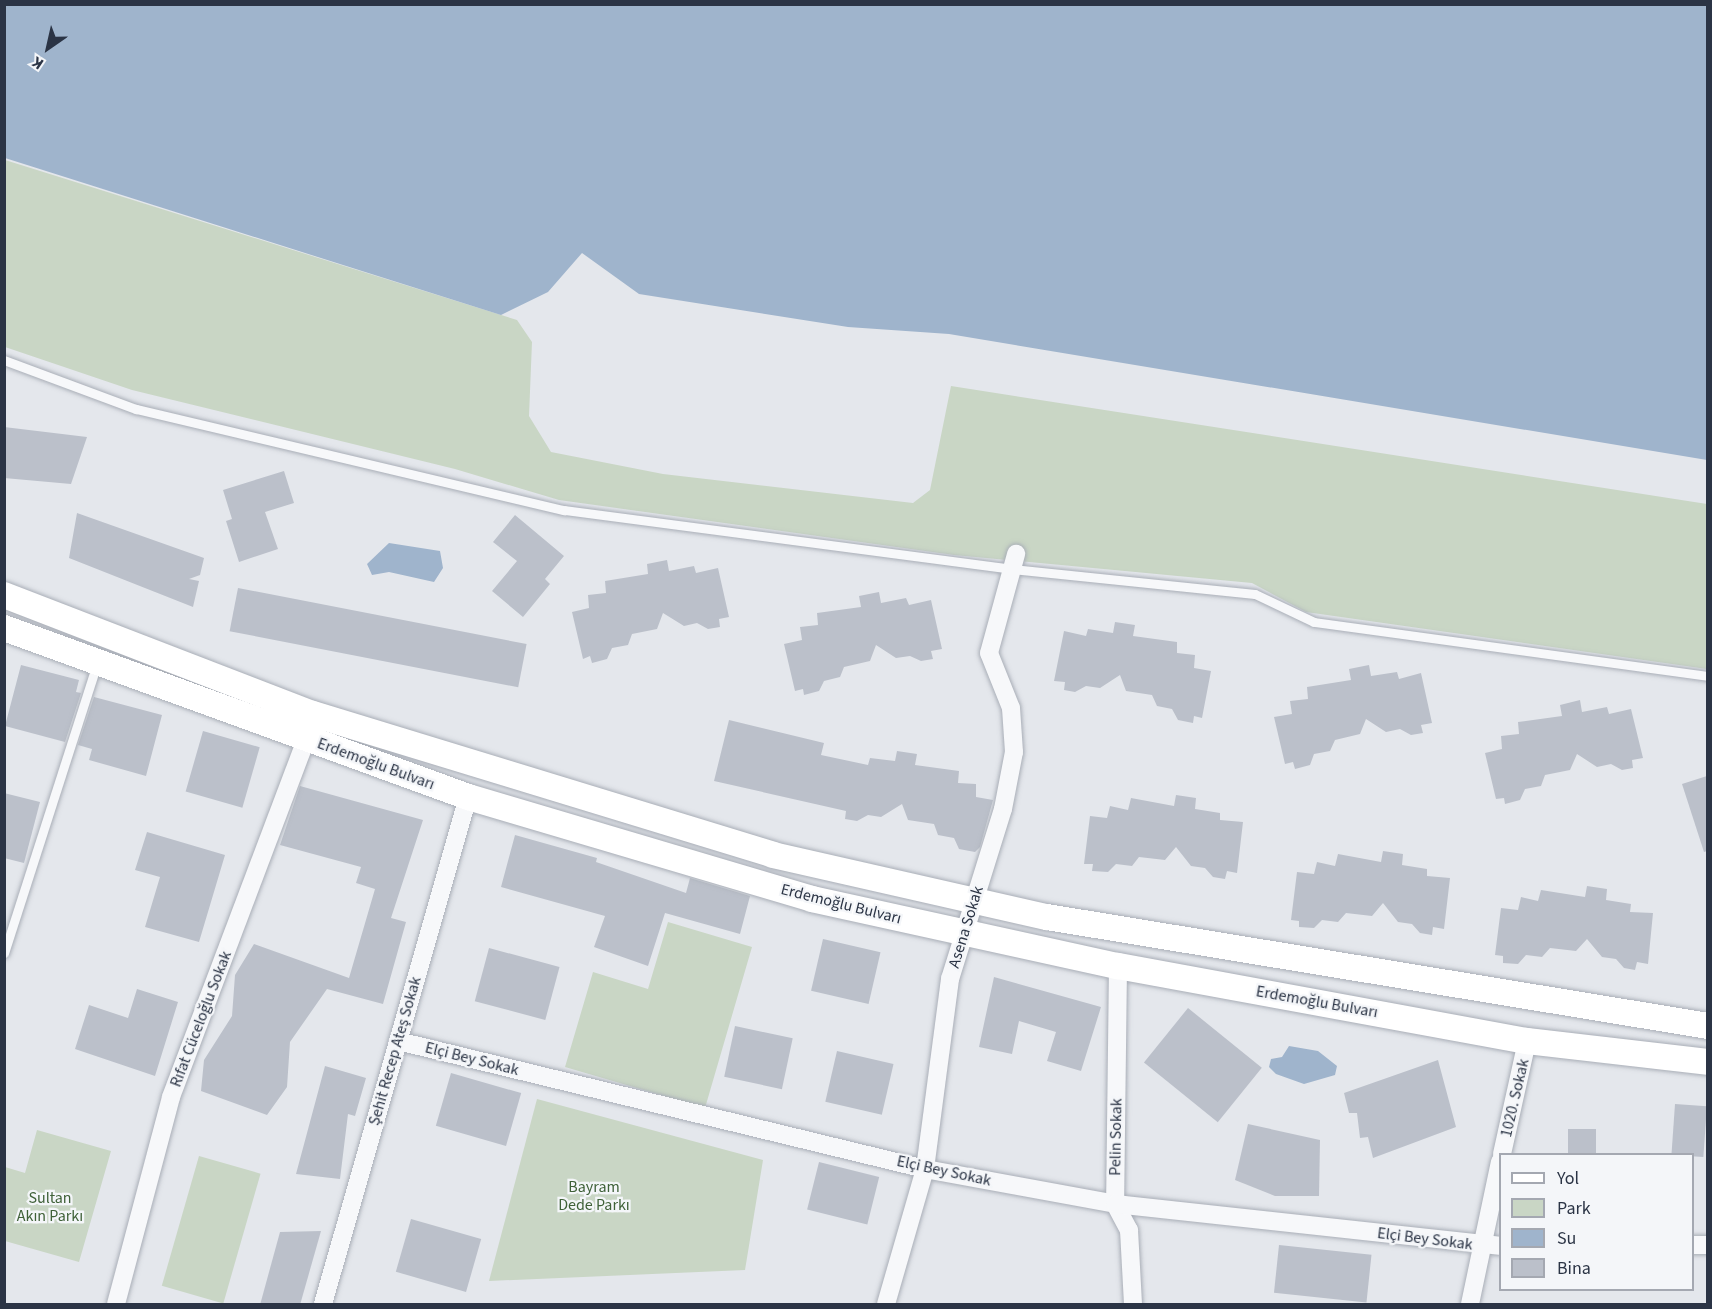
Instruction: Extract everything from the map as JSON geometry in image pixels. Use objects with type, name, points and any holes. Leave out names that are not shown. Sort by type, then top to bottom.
[{"type":"main road","name":"Erdemoğlu Bulvarı","points":[[4,595],[313,714],[773,855],[976,898],[1058,919],[1707,1026]]},
{"type":"main road","name":"Erdemoğlu Bulvarı","points":[[4,628],[97,664],[468,797],[812,898],[1118,966],[1527,1041],[1707,1062]]},
{"type":"street","name":"Asena Sokak","points":[[886,1305],[925,1169],[950,979],[1003,809],[1014,753],[1011,708],[989,653],[1014,562]]},
{"type":"street","name":"Rıfat Cüceloğlu Sokak","points":[[116,1305],[171,1097],[306,739]]},
{"type":"street","name":"Şehit Recep Ateş Sokak","points":[[323,1305],[468,797]]},
{"type":"street","name":"Pelin Sokak","points":[[1118,966],[1115,1204],[1129,1230],[1138,1304]]},
{"type":"street","name":"Elçi Bey Sokak","points":[[398,1041],[925,1169],[1115,1204],[1482,1246],[1499,1246]]},
{"type":"street","name":"1020. Sokak","points":[[1502,1153],[1527,1041]]},
{"type":"street","points":[[1470,1305],[1499,1167]]},
{"type":"lane","points":[[4,360],[136,409],[564,510],[1014,562],[1255,594],[1314,622],[1707,676]]},
{"type":"lane","points":[[4,952],[97,664]]},
{"type":"green space","points":[[5,160],[517,320],[532,342],[529,416],[551,452],[663,474],[913,503],[930,490],[951,386],[1707,504],[1707,669],[1306,612],[1252,583],[954,555],[559,500],[455,469],[132,390],[5,347]]},
{"type":"green space","points":[[668,922],[752,947],[705,1108],[565,1067],[593,972],[648,989]]},
{"type":"green space","name":"Bayram Dede Parkı","points":[[537,1099],[763,1160],[745,1270],[489,1281]]},
{"type":"green space","name":"Sultan Akın Parkı","points":[[37,1130],[111,1151],[79,1262],[5,1241],[5,1167],[25,1173]]},
{"type":"green space","points":[[199,1156],[261,1174],[223,1303],[162,1286]]},
{"type":"water","points":[[5,4],[1707,5],[1707,460],[949,334],[848,327],[639,294],[582,253],[548,292],[501,315],[5,158]]},
{"type":"water","points":[[389,543],[440,551],[443,568],[434,582],[389,572],[372,575],[367,564]]},
{"type":"water","points":[[1289,1046],[1318,1051],[1337,1066],[1335,1075],[1304,1084],[1276,1074],[1269,1067],[1271,1059],[1282,1057]]},
{"type":"building","points":[[4,427],[87,437],[71,484],[4,478]]},
{"type":"building","points":[[284,471],[294,503],[265,512],[278,549],[239,562],[226,521],[232,519],[223,490]]},
{"type":"building","points":[[77,513],[204,558],[200,575],[189,579],[199,581],[193,607],[69,558]]},
{"type":"building","points":[[515,515],[564,556],[545,579],[550,584],[523,617],[492,591],[517,561],[493,542]]},
{"type":"building","points":[[667,560],[669,571],[694,566],[696,573],[718,568],[729,617],[719,619],[720,627],[708,629],[697,623],[684,626],[663,613],[657,629],[632,634],[628,645],[612,648],[607,659],[592,663],[590,656],[583,659],[572,612],[589,608],[588,595],[606,593],[605,581],[648,574],[647,564]]},
{"type":"building","points":[[238,588],[527,644],[518,687],[230,631]]},
{"type":"building","points":[[879,592],[881,603],[906,598],[909,605],[931,600],[942,649],[931,651],[933,659],[921,661],[910,656],[896,658],[876,645],[870,661],[844,667],[840,677],[824,681],[819,691],[804,695],[803,689],[795,691],[784,644],[802,640],[800,627],[818,625],[817,613],[861,607],[859,596]]},
{"type":"building","points":[[1115,622],[1135,625],[1133,636],[1177,642],[1177,653],[1195,655],[1194,668],[1211,671],[1202,718],[1194,716],[1193,723],[1178,720],[1172,709],[1157,706],[1152,695],[1126,691],[1120,675],[1100,688],[1086,686],[1075,692],[1064,690],[1065,682],[1054,681],[1064,631],[1086,636],[1088,629],[1113,633]]},
{"type":"building","points":[[21,665],[79,680],[76,692],[81,693],[65,742],[5,726]]},
{"type":"building","points":[[1369,665],[1371,676],[1397,672],[1399,679],[1421,673],[1432,723],[1421,725],[1423,733],[1411,735],[1400,729],[1386,732],[1366,719],[1360,734],[1335,740],[1330,751],[1314,754],[1310,765],[1295,769],[1293,762],[1285,764],[1274,717],[1292,714],[1290,701],[1308,699],[1307,687],[1351,680],[1349,669]]},
{"type":"building","points":[[94,697],[162,715],[146,776],[89,760],[92,749],[78,745]]},
{"type":"building","points":[[1580,700],[1582,712],[1607,707],[1609,714],[1631,709],[1643,758],[1632,760],[1633,768],[1622,770],[1611,764],[1597,767],[1577,754],[1570,770],[1545,775],[1541,786],[1525,789],[1520,800],[1505,804],[1504,798],[1496,799],[1485,753],[1502,749],[1501,736],[1519,734],[1518,722],[1562,716],[1560,705]]},
{"type":"building","points":[[729,720],[824,743],[821,755],[868,765],[870,758],[895,761],[897,751],[917,754],[915,765],[959,771],[958,783],[976,784],[976,797],[993,800],[980,847],[975,852],[959,849],[954,838],[938,835],[934,824],[908,820],[902,804],[881,817],[868,815],[857,821],[845,819],[846,811],[714,781]]},
{"type":"building","points":[[203,731],[260,747],[242,808],[186,792]]},
{"type":"building","points":[[1707,776],[1707,851],[1704,852],[1682,784]]},
{"type":"building","points":[[300,786],[423,820],[391,918],[406,922],[383,1004],[327,989],[290,1042],[287,1087],[267,1115],[201,1091],[204,1060],[232,1016],[235,975],[254,944],[349,978],[375,889],[356,883],[361,867],[280,845]]},
{"type":"building","points":[[4,793],[40,802],[24,863],[4,858]]},
{"type":"building","points":[[1176,795],[1196,798],[1195,809],[1220,813],[1220,820],[1243,822],[1237,873],[1227,871],[1225,879],[1213,877],[1205,868],[1191,866],[1176,847],[1165,860],[1139,857],[1132,866],[1116,864],[1108,872],[1092,871],[1093,864],[1084,864],[1090,816],[1107,818],[1110,806],[1128,810],[1131,798],[1174,806]]},
{"type":"building","points":[[147,832],[225,855],[199,942],[145,927],[160,877],[135,870]]},
{"type":"building","points":[[515,835],[597,858],[596,862],[686,893],[690,878],[750,896],[740,934],[665,913],[648,966],[594,947],[605,916],[501,887]]},
{"type":"building","points":[[1383,851],[1403,854],[1402,865],[1427,869],[1427,876],[1450,878],[1444,929],[1433,927],[1432,935],[1420,933],[1412,924],[1398,922],[1383,903],[1372,916],[1346,913],[1338,922],[1322,920],[1314,928],[1299,927],[1299,921],[1291,920],[1297,872],[1314,874],[1317,862],[1335,866],[1338,854],[1381,862]]},
{"type":"building","points":[[1587,886],[1607,889],[1606,900],[1631,904],[1630,912],[1653,913],[1648,964],[1637,962],[1635,970],[1624,968],[1616,959],[1602,957],[1587,939],[1576,951],[1550,948],[1542,957],[1526,955],[1518,964],[1503,963],[1503,956],[1495,955],[1501,908],[1518,910],[1521,897],[1538,901],[1541,890],[1585,897]]},
{"type":"building","points":[[823,939],[880,952],[869,1004],[811,991]]},
{"type":"building","points":[[489,948],[560,967],[545,1020],[475,1001]]},
{"type":"building","points":[[994,977],[1101,1007],[1081,1071],[1047,1061],[1056,1032],[1019,1021],[1012,1054],[979,1047]]},
{"type":"building","points":[[137,989],[178,1002],[155,1076],[75,1049],[89,1005],[128,1018]]},
{"type":"building","points":[[1188,1008],[1262,1068],[1218,1122],[1144,1062]]},
{"type":"building","points":[[735,1026],[793,1038],[782,1089],[724,1077]]},
{"type":"building","points":[[837,1051],[894,1064],[882,1115],[825,1102]]},
{"type":"building","points":[[1438,1060],[1456,1127],[1373,1158],[1368,1137],[1360,1138],[1357,1113],[1349,1113],[1344,1093]]},
{"type":"building","points":[[325,1066],[366,1078],[355,1116],[348,1114],[340,1179],[296,1174]]},
{"type":"building","points":[[451,1073],[521,1093],[506,1146],[436,1126]]},
{"type":"building","points":[[1675,1104],[1707,1106],[1703,1157],[1694,1156],[1694,1153],[1672,1153]]},
{"type":"building","points":[[1248,1124],[1320,1140],[1319,1196],[1275,1196],[1235,1180]]},
{"type":"building","points":[[1568,1129],[1596,1129],[1596,1153],[1568,1153]]},
{"type":"building","points":[[819,1162],[879,1177],[867,1225],[807,1210]]},
{"type":"building","points":[[411,1219],[481,1239],[466,1292],[396,1272]]},
{"type":"building","points":[[321,1231],[300,1305],[260,1305],[280,1232]]},
{"type":"building","points":[[1279,1245],[1371,1255],[1366,1302],[1274,1293]]}]
